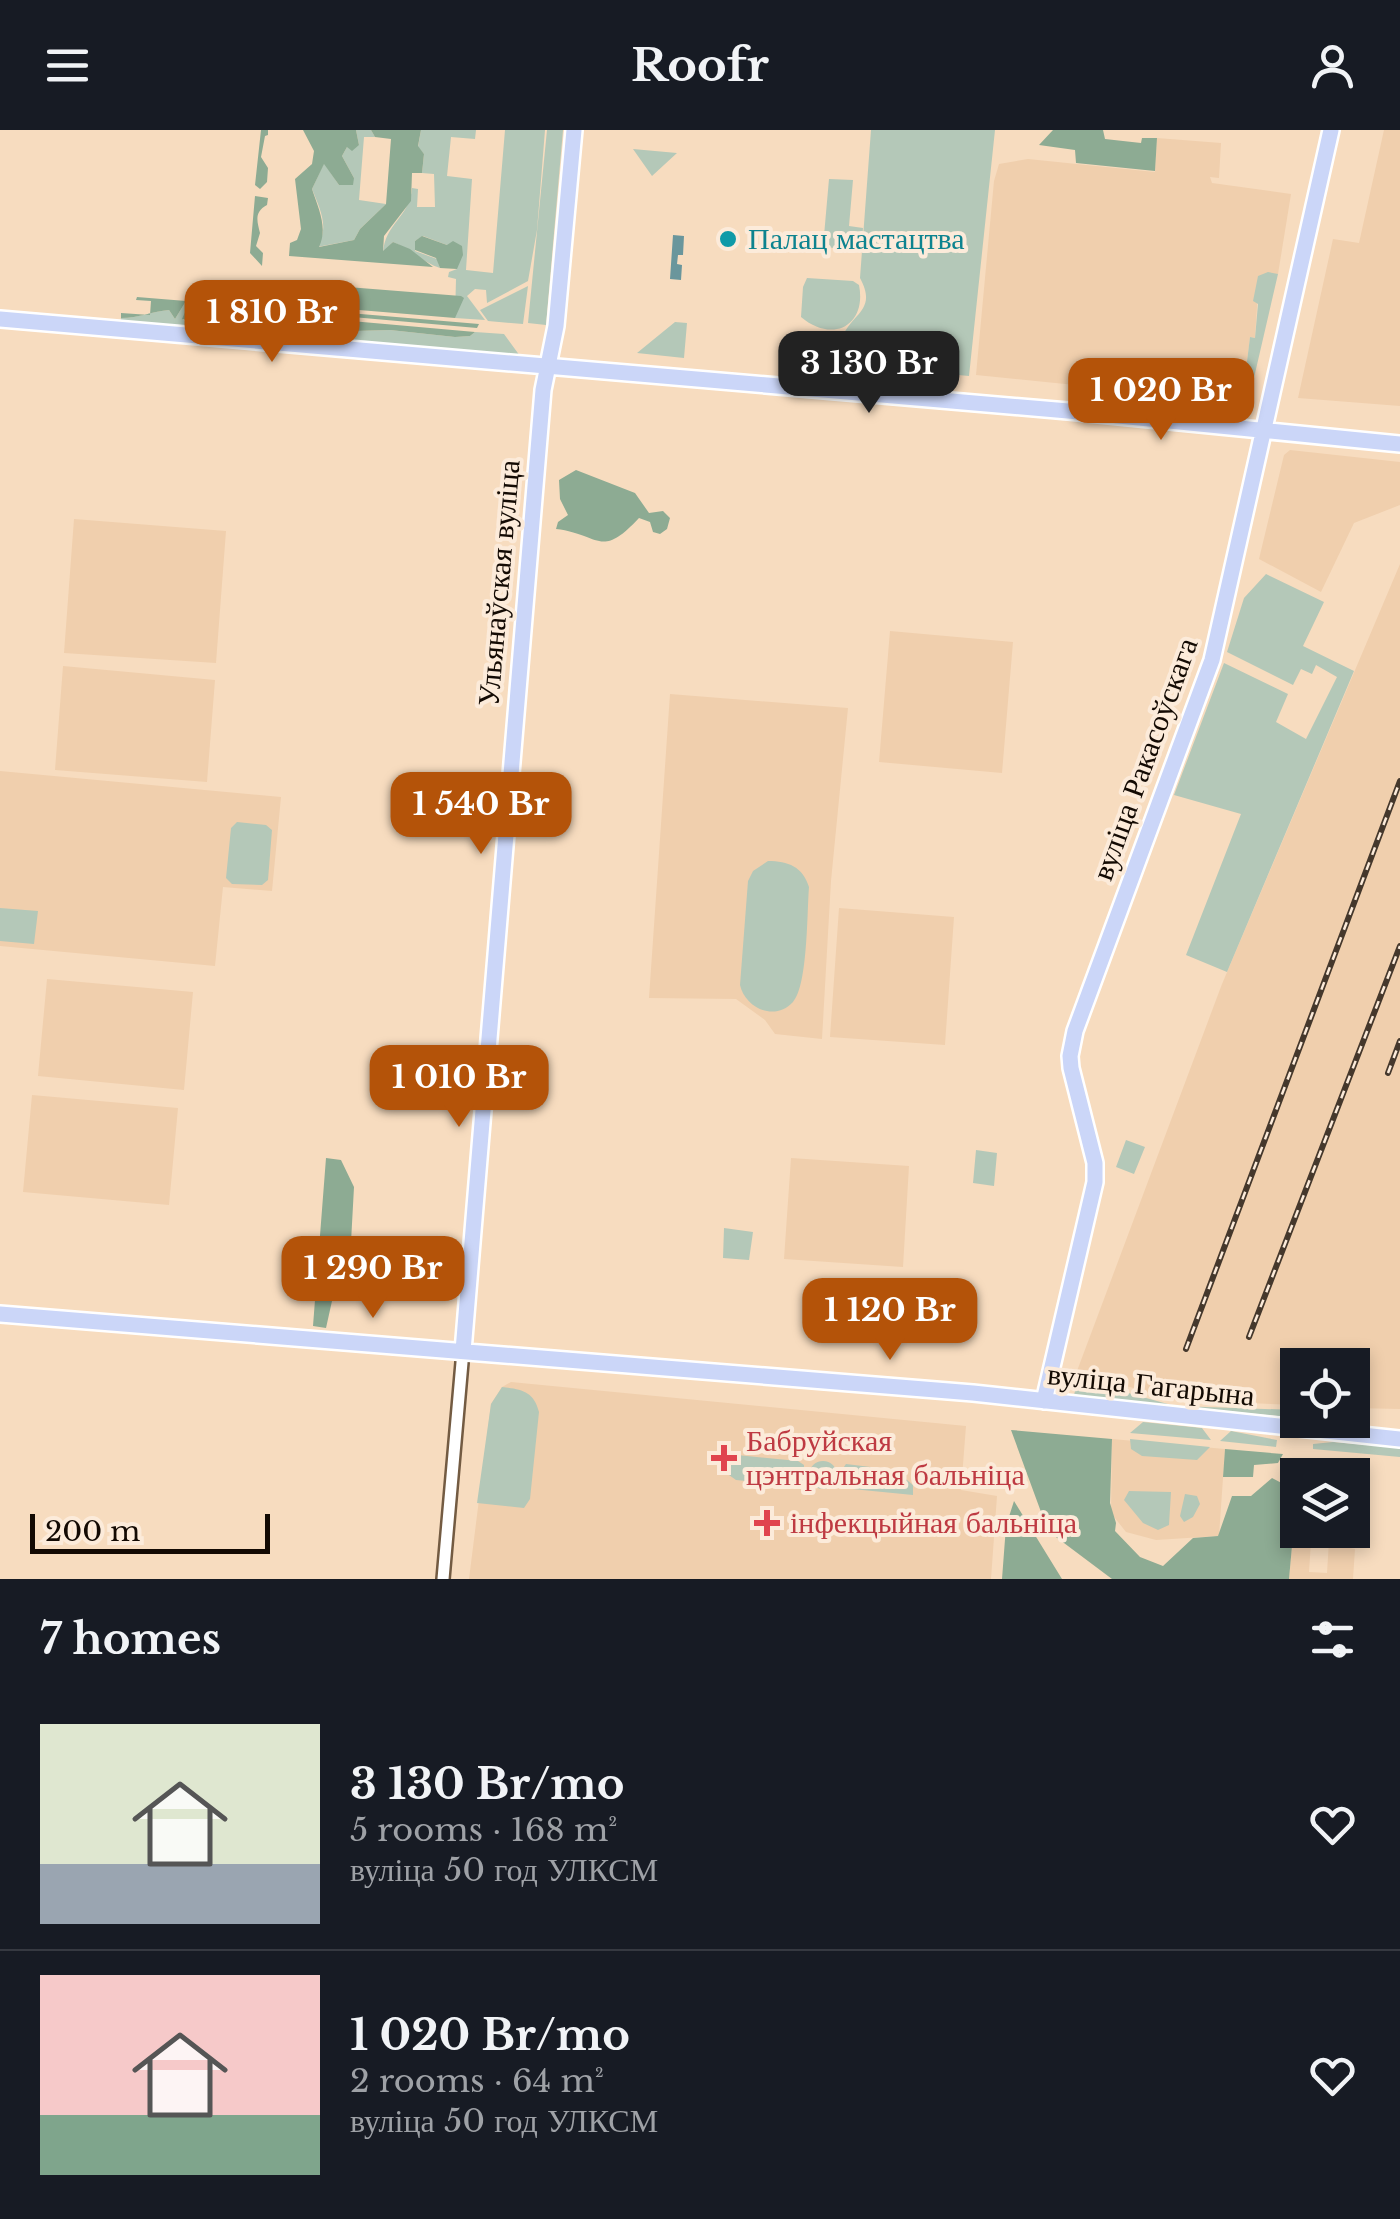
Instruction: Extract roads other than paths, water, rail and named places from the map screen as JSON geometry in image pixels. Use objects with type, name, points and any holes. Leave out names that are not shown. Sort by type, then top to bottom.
[{"type":"main road","name":"Ульянаўская вуліца","points":[[463,1351],[540,422],[556,326],[574,130]]},
{"type":"main road","name":"вуліца Ракасоўскага","points":[[1044,1401],[1096,1182],[1070,1056],[1075,1032],[1212,660],[1331,130]]},
{"type":"main road","points":[[0,319],[1400,444]]},
{"type":"main road","name":"вуліца Гагарына","points":[[0,1314],[1044,1401],[1400,1439]]},
{"type":"street","name":"Ульянаўская вуліца","points":[[443,1579],[463,1351]]},
{"type":"water","points":[[673,235],[684,236],[683,255],[678,255],[677,264],[682,265],[681,280],[670,279]]},
{"type":"railway","points":[[1186,1349],[1400,781]]},
{"type":"railway","points":[[1249,1337],[1400,946]]},
{"type":"railway","points":[[1388,1073],[1400,1041]]},
{"type":"place","name":"Палац мастацтва","points":[[728,239]]},
{"type":"place","name":"Бабруйская цэнтральная бальніца","points":[[724,1458]]},
{"type":"place","name":"інфекцыйная бальніца","points":[[767,1523]]}]
